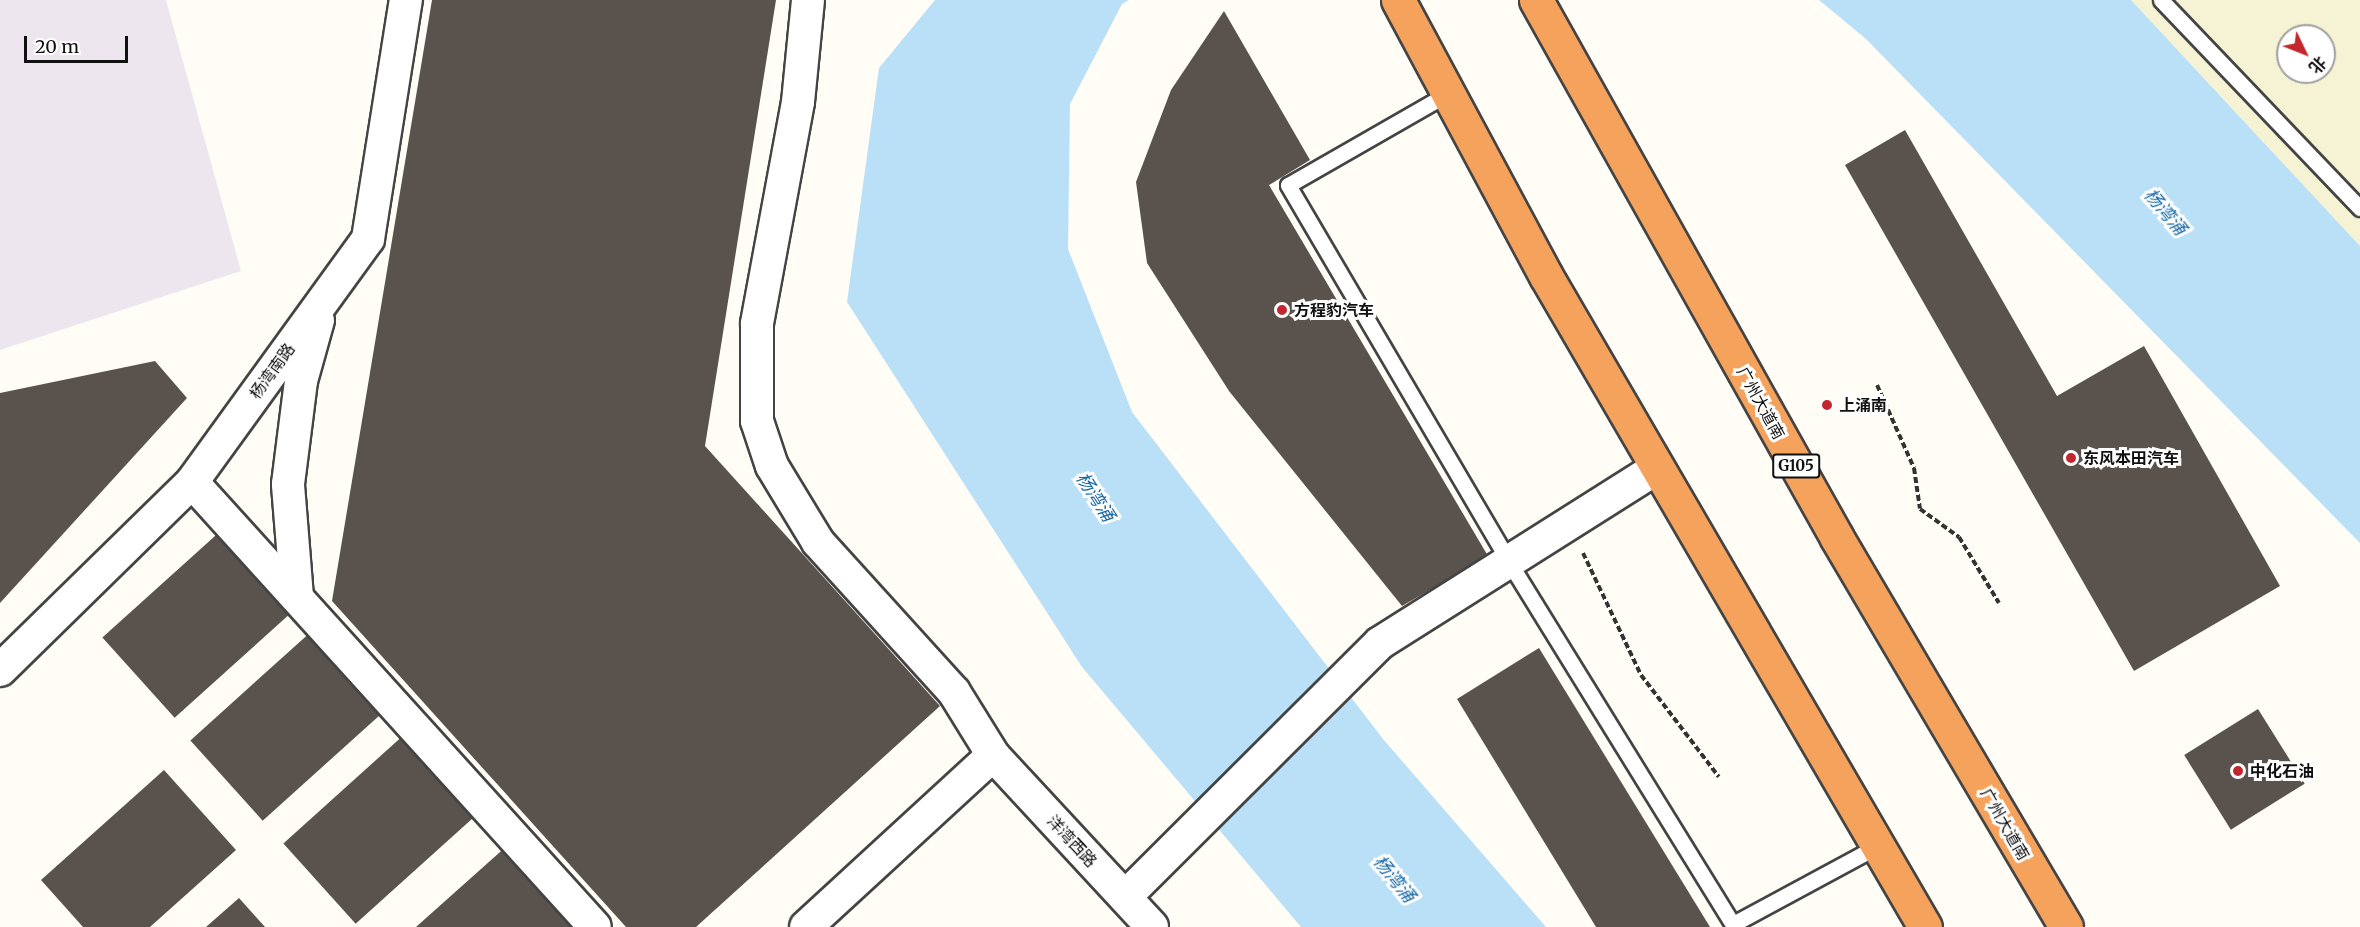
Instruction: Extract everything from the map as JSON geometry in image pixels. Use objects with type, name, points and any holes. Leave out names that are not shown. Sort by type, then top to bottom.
[{"type":"highway","points":[[1398,0],[1546,276],[1925,927]]},
{"type":"highway","name":"广州大道南","points":[[1536,0],[1837,538],[2066,927]]},
{"type":"street","name":"杨湾南路","points":[[0,670],[192,482],[368,239],[406,0]]},
{"type":"street","name":"洋湾西路","points":[[808,0],[798,102],[757,324],[757,421],[772,466],[818,542],[954,693],[993,754],[1152,927]]},
{"type":"street","points":[[297,597],[288,484],[301,381],[324,298]]},
{"type":"street","points":[[1125,897],[1380,643],[1657,468]]},
{"type":"street","points":[[192,482],[595,927]]},
{"type":"street","points":[[806,927],[993,754]]},
{"type":"lane","points":[[2161,0],[2360,208]]},
{"type":"lane","points":[[1447,93],[1288,185],[1509,562],[1732,924],[1878,846]]},
{"type":"path","points":[[1877,385],[1914,468],[1920,509],[1959,537],[1999,603]]},
{"type":"path","points":[[1581,548],[1641,675],[1719,777]]},
{"type":"shaded area","points":[[0,0],[166,0],[241,271],[0,350]]},
{"type":"shaded area","points":[[2131,0],[2360,0],[2360,246]]},
{"type":"water","name":"杨湾涌","points":[[935,0],[1129,0],[1122,4],[1070,104],[1068,249],[1132,412],[1383,739],[1546,927],[1301,927],[1082,667],[847,302],[879,68]]},
{"type":"water","name":"杨湾涌","points":[[1819,0],[2131,0],[2360,246],[2360,543],[1866,39]]},
{"type":"building","points":[[432,0],[776,0],[705,446],[940,706],[696,927],[626,927],[332,601]]},
{"type":"building","points":[[1224,11],[1310,160],[1269,185],[1488,556],[1402,606],[1229,391],[1147,263],[1136,182],[1171,90]]},
{"type":"building","points":[[1905,130],[2057,396],[2144,346],[2280,586],[2134,671],[1845,165]]},
{"type":"building","points":[[155,361],[187,398],[0,603],[0,393]]},
{"type":"building","points":[[225,527],[297,607],[175,718],[102,637]]},
{"type":"building","points":[[313,630],[385,710],[263,821],[190,740]]},
{"type":"building","points":[[1539,648],[1710,927],[1596,927],[1457,699]]},
{"type":"building","points":[[2258,709],[2305,784],[2231,830],[2184,755]]},
{"type":"building","points":[[406,733],[478,813],[356,924],[283,843]]},
{"type":"building","points":[[164,770],[236,850],[150,927],[83,927],[41,880]]},
{"type":"building","points":[[509,844],[579,927],[416,927]]},
{"type":"building","points":[[239,898],[265,927],[206,927]]},
{"type":"place","name":"方程豹汽车","points":[[1282,310]]},
{"type":"place","name":"上涌南","points":[[1827,405]]},
{"type":"place","name":"东风本田汽车","points":[[2071,458]]},
{"type":"place","name":"中化石油","points":[[2238,771]]}]
